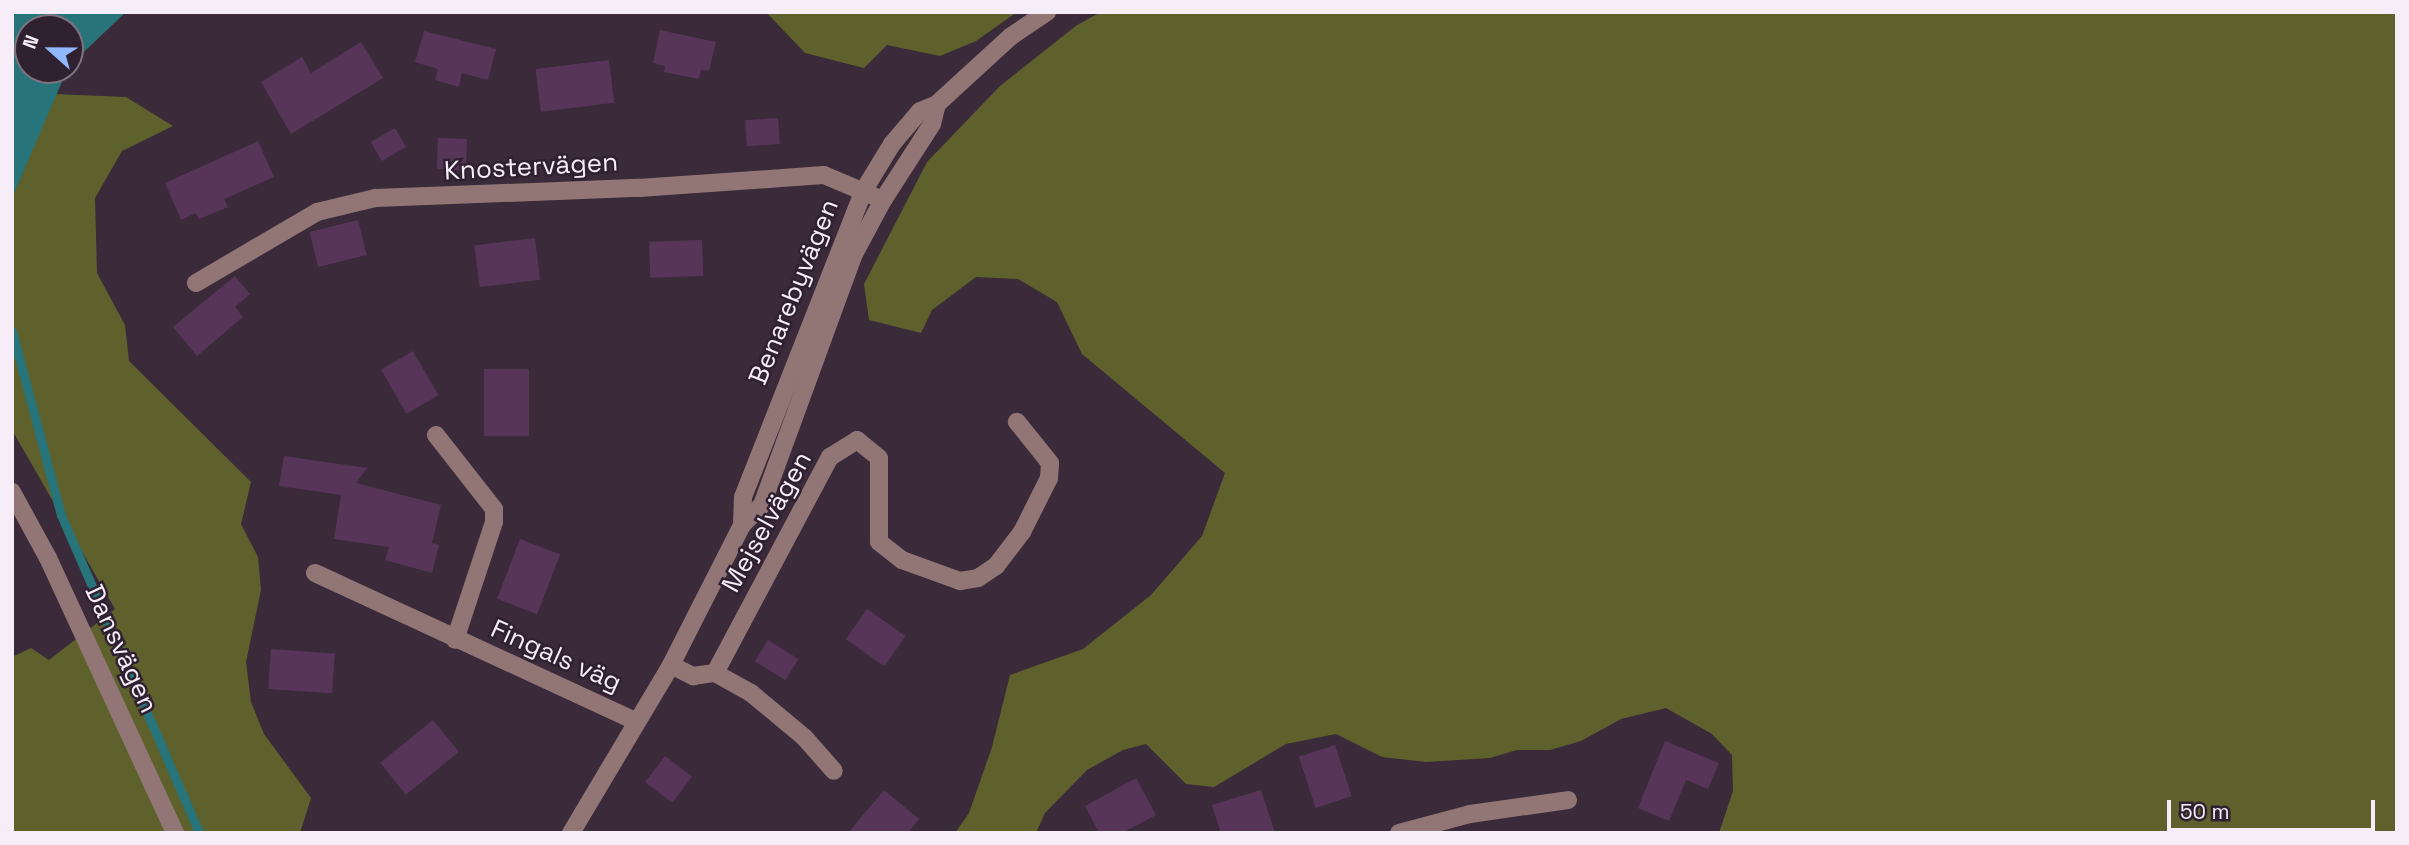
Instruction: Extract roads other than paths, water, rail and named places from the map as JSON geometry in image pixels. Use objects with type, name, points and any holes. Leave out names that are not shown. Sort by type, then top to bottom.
[{"type":"street","name":"Benarebyvägen","points":[[742,525],[748,486],[864,190],[892,144],[920,111],[937,104],[1010,37],[1047,12]]},
{"type":"street","name":"Benarebyvägen","points":[[571,833],[671,665],[742,525],[762,505],[853,257],[883,200],[932,124],[937,104]]},
{"type":"street","name":"Knostervägen","points":[[196,283],[317,212],[375,198],[639,188],[824,175],[883,200]]},
{"type":"street","name":"Mejselvägen","points":[[715,673],[830,457],[858,440],[879,458],[879,542],[902,560],[960,581],[978,578],[996,566],[1022,532],[1049,478],[1050,463],[1017,422]]},
{"type":"street","name":"Fingals väg","points":[[436,435],[494,509],[488,545],[456,640]]},
{"type":"street","name":"Dansvägen","points":[[12,492],[54,570],[175,833]]},
{"type":"street","name":"Fingals väg","points":[[315,573],[636,721]]},
{"type":"street","points":[[671,665],[693,676],[715,673],[775,712],[834,771]]},
{"type":"street","points":[[1399,833],[1470,814],[1568,800]]},
{"type":"water","points":[[12,12],[126,12],[84,52],[84,14],[14,14],[14,84],[61,84],[12,198]]},
{"type":"waterway","points":[[12,331],[61,515],[199,833]]}]
